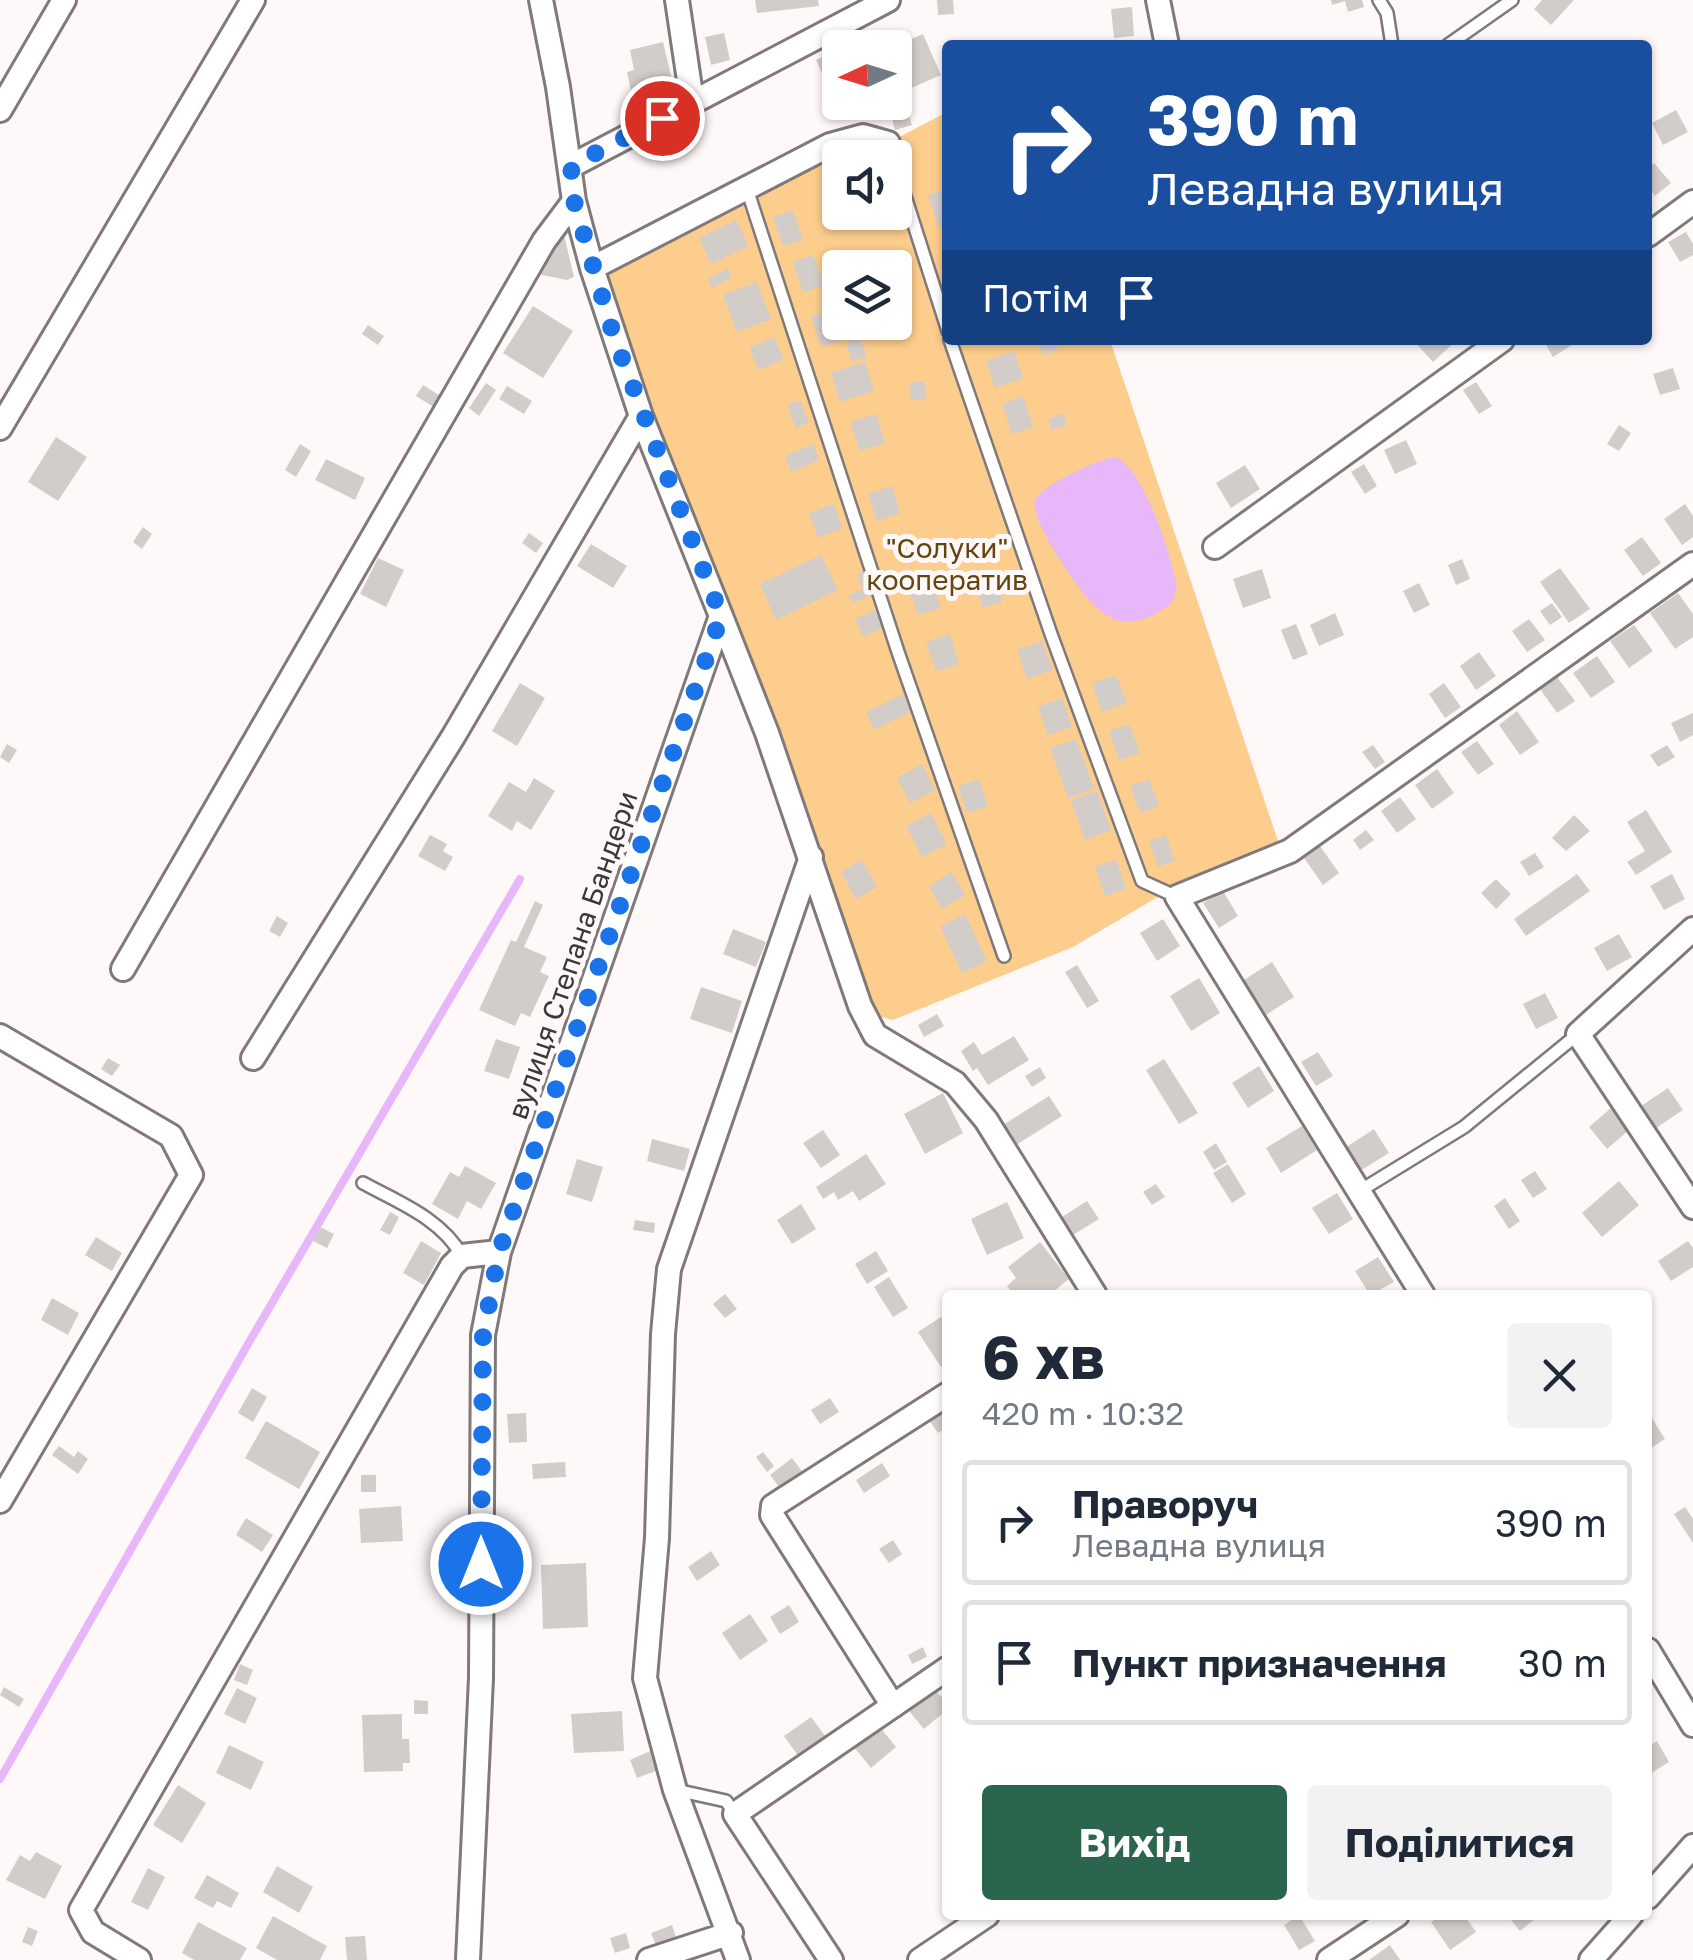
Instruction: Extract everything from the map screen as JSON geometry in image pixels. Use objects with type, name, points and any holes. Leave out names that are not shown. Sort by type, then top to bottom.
[{"type":"street","points":[[0,110],[64,0]]},
{"type":"street","points":[[0,428],[254,0]]},
{"type":"street","points":[[541,0],[574,201],[592,268],[641,416],[811,857],[860,1006],[875,1035],[955,1084],[976,1108],[1092,1290]]},
{"type":"street","points":[[676,0],[692,101]]},
{"type":"street","points":[[571,166],[888,0]]},
{"type":"street","points":[[1158,0],[1167,40]]},
{"type":"street","points":[[844,140],[878,140]]},
{"type":"street","points":[[592,268],[822,151]]},
{"type":"street","points":[[123,969],[544,242],[574,201]]},
{"type":"street","points":[[1652,232],[1693,202]]},
{"type":"street","points":[[1214,547],[1495,345]]},
{"type":"street","points":[[252,1058],[454,738],[641,416]]},
{"type":"street","points":[[1419,1290],[1177,897],[1290,851],[1693,564]]},
{"type":"street","name":"вулиця Степана Бандери","points":[[468,1960],[481,1678],[483,1335],[499,1252],[721,616]]},
{"type":"street","points":[[738,1960],[675,1790],[645,1678],[657,1538],[663,1334],[668,1269],[811,857]]},
{"type":"street","points":[[1693,929],[1578,1034],[1693,1206]]},
{"type":"street","points":[[0,1036],[171,1136],[190,1174],[0,1501]]},
{"type":"street","points":[[139,1960],[93,1932],[81,1910],[422,1316],[462,1256],[499,1252]]},
{"type":"street","points":[[893,1706],[772,1514],[773,1506],[942,1398]]},
{"type":"street","points":[[1652,1657],[1693,1725]]},
{"type":"street","points":[[831,1960],[735,1814],[942,1672]]},
{"type":"street","points":[[1652,1892],[1693,1846]]},
{"type":"street","points":[[920,1960],[980,1920]]},
{"type":"street","points":[[1329,1960],[1389,1920]]},
{"type":"street","points":[[1591,1960],[1627,1920]]},
{"type":"street","points":[[648,1960],[730,1934]]},
{"type":"lane","points":[[1380,0],[1387,13],[1391,40]]},
{"type":"lane","points":[[1455,40],[1512,0]]},
{"type":"lane","points":[[747,189],[898,652],[1004,956]]},
{"type":"lane","points":[[912,219],[942,313]]},
{"type":"lane","points":[[952,345],[1051,634],[1142,881],[1177,897]]},
{"type":"lane","points":[[1357,1192],[1464,1127],[1578,1034]]},
{"type":"lane","points":[[363,1182],[425,1217],[455,1243],[462,1256]]},
{"type":"lane","points":[[675,1790],[726,1801],[735,1814]]},
{"type":"green space","name":"\"Солуки\" кооператив","points":[[942,115],[942,345],[1112,345],[1279,844],[1178,885],[1073,947],[893,1020],[881,1017],[867,991],[820,855],[636,373],[607,278],[592,268],[822,159],[822,230],[912,230],[912,140],[894,140]]},
{"type":"shaded area","points":[[1115,457],[1126,465],[1146,495],[1163,536],[1177,588],[1172,603],[1142,620],[1113,618],[1090,601],[1055,552],[1035,510],[1035,501],[1048,487]]},
{"type":"building","points":[[755,0],[818,0],[819,6],[757,13]]},
{"type":"building","points":[[937,0],[953,0],[954,14],[938,15]]},
{"type":"building","points":[[1331,0],[1362,0],[1364,7],[1348,12],[1345,1],[1332,5]]},
{"type":"building","points":[[1542,0],[1574,0],[1551,25],[1534,9]]},
{"type":"building","points":[[1132,7],[1134,36],[1114,38],[1111,9]]},
{"type":"building","points":[[724,33],[730,60],[711,65],[705,37]]},
{"type":"building","points":[[923,34],[941,75],[912,88],[912,39]]},
{"type":"building","points":[[663,42],[675,92],[652,97],[653,104],[635,109],[627,72],[634,70],[630,50]]},
{"type":"building","points":[[1676,110],[1688,132],[1663,145],[1652,123]]},
{"type":"building","points":[[892,120],[910,120],[912,125],[895,130]]},
{"type":"building","points":[[1652,165],[1671,183],[1655,196],[1652,192]]},
{"type":"building","points":[[942,190],[942,226],[939,227],[928,195]]},
{"type":"building","points":[[793,210],[803,240],[783,246],[773,217]]},
{"type":"building","points":[[736,220],[749,246],[711,264],[699,238]]},
{"type":"building","points":[[1686,232],[1693,244],[1693,255],[1680,262],[1668,242]]},
{"type":"building","points":[[557,235],[564,235],[574,277],[567,280],[537,274]]},
{"type":"building","points":[[813,255],[822,287],[803,292],[793,262]]},
{"type":"building","points":[[728,268],[732,277],[712,288],[708,279]]},
{"type":"building","points":[[757,282],[771,319],[737,332],[723,295]]},
{"type":"building","points":[[533,306],[573,331],[543,378],[503,353]]},
{"type":"building","points":[[822,312],[822,340],[840,340],[821,347],[811,316]]},
{"type":"building","points":[[368,325],[384,336],[378,345],[362,334]]},
{"type":"building","points":[[774,337],[784,359],[759,370],[749,348]]},
{"type":"building","points":[[861,340],[867,357],[852,362],[846,343]]},
{"type":"building","points":[[1039,345],[1056,345],[1058,350],[1043,355]]},
{"type":"building","points":[[1418,345],[1452,345],[1433,362]]},
{"type":"building","points":[[1546,345],[1571,345],[1553,357]]},
{"type":"building","points":[[1014,351],[1023,378],[995,388],[986,361]]},
{"type":"building","points":[[865,362],[874,391],[840,402],[831,373]]},
{"type":"building","points":[[1673,368],[1680,389],[1660,395],[1653,374]]},
{"type":"building","points":[[924,381],[926,399],[911,400],[909,383]]},
{"type":"building","points":[[1476,382],[1492,406],[1479,414],[1463,390]]},
{"type":"building","points":[[486,383],[496,390],[479,416],[469,408]]},
{"type":"building","points":[[423,385],[442,397],[435,408],[416,396]]},
{"type":"building","points":[[507,386],[532,401],[524,414],[499,399]]},
{"type":"building","points":[[1023,396],[1033,427],[1012,434],[1002,404]]},
{"type":"building","points":[[800,400],[809,422],[796,428],[787,405]]},
{"type":"building","points":[[1063,413],[1067,425],[1052,430],[1048,419]]},
{"type":"building","points":[[876,414],[885,443],[860,451],[850,422]]},
{"type":"building","points":[[1619,425],[1631,433],[1619,451],[1607,444]]},
{"type":"building","points":[[56,437],[87,457],[58,501],[28,482]]},
{"type":"building","points":[[1406,440],[1417,464],[1395,474],[1384,450]]},
{"type":"building","points":[[300,444],[311,451],[296,477],[285,470]]},
{"type":"building","points":[[813,444],[819,460],[791,472],[785,456]]},
{"type":"building","points":[[326,459],[365,478],[355,500],[315,480]]},
{"type":"building","points":[[1364,464],[1377,486],[1365,494],[1351,472]]},
{"type":"building","points":[[1245,465],[1260,489],[1231,508],[1216,483]]},
{"type":"building","points":[[892,486],[900,513],[877,521],[868,494]]},
{"type":"building","points":[[834,504],[843,528],[818,538],[809,513]]},
{"type":"building","points":[[1685,504],[1693,516],[1693,537],[1682,545],[1664,519]]},
{"type":"building","points":[[143,527],[152,534],[142,549],[133,542]]},
{"type":"building","points":[[529,533],[543,543],[536,553],[522,543]]},
{"type":"building","points":[[1642,537],[1661,563],[1643,576],[1624,550]]},
{"type":"building","points":[[591,544],[627,566],[613,588],[577,566]]},
{"type":"building","points":[[821,555],[838,590],[776,620],[760,584]]},
{"type":"building","points":[[378,558],[404,570],[386,607],[360,594]]},
{"type":"building","points":[[1462,559],[1470,579],[1456,585],[1448,565]]},
{"type":"building","points":[[1560,568],[1590,609],[1569,623],[1540,582]]},
{"type":"building","points":[[1262,569],[1271,598],[1243,608],[1233,579]]},
{"type":"building","points":[[867,570],[877,593],[852,603],[849,595],[863,589],[857,574]]},
{"type":"building","points":[[931,578],[941,608],[918,615],[908,586]]},
{"type":"building","points":[[996,582],[1003,601],[983,608],[977,589]]},
{"type":"building","points":[[1419,583],[1430,605],[1414,613],[1403,591]]},
{"type":"building","points":[[1678,593],[1693,614],[1693,637],[1675,649],[1650,613]]},
{"type":"building","points":[[1552,603],[1562,617],[1550,625],[1540,611]]},
{"type":"building","points":[[875,610],[883,628],[863,637],[855,619]]},
{"type":"building","points":[[1335,613],[1344,635],[1319,646],[1310,625]]},
{"type":"building","points":[[1529,619],[1545,640],[1527,652],[1512,631]]},
{"type":"building","points":[[1296,624],[1308,654],[1293,660],[1281,630]]},
{"type":"building","points":[[1634,625],[1653,651],[1629,668],[1610,641]]},
{"type":"building","points":[[950,634],[959,664],[936,671],[926,642]]},
{"type":"building","points":[[1042,641],[1053,670],[1027,679],[1017,650]]},
{"type":"building","points":[[1479,652],[1496,676],[1476,690],[1460,666]]},
{"type":"building","points":[[1597,656],[1615,682],[1591,698],[1573,673]]},
{"type":"building","points":[[1116,675],[1127,703],[1102,712],[1092,683]]},
{"type":"building","points":[[1557,677],[1575,701],[1557,713],[1540,689]]},
{"type":"building","points":[[520,683],[545,698],[517,746],[492,731]]},
{"type":"building","points":[[1444,683],[1461,707],[1445,718],[1429,694]]},
{"type":"building","points":[[903,694],[912,711],[874,730],[866,712]]},
{"type":"building","points":[[1062,698],[1072,727],[1048,735],[1038,707]]},
{"type":"building","points":[[1517,711],[1539,742],[1520,755],[1499,725]]},
{"type":"building","points":[[1693,713],[1693,735],[1680,742],[1671,723]]},
{"type":"building","points":[[1129,724],[1140,753],[1119,760],[1109,731]]},
{"type":"building","points":[[1076,739],[1094,789],[1068,798],[1050,748]]},
{"type":"building","points":[[1477,741],[1494,764],[1478,775],[1461,752]]},
{"type":"building","points":[[7,744],[17,750],[9,763],[0,757]]},
{"type":"building","points":[[1373,745],[1385,762],[1375,769],[1362,752]]},
{"type":"building","points":[[1667,745],[1675,757],[1658,767],[1650,755]]},
{"type":"building","points":[[922,764],[935,790],[910,803],[897,778]]},
{"type":"building","points":[[1437,769],[1454,793],[1432,809],[1415,785]]},
{"type":"building","points":[[534,778],[555,791],[531,830],[517,821],[512,831],[488,816],[509,782],[526,792]]},
{"type":"building","points":[[979,779],[988,806],[967,813],[958,786]]},
{"type":"building","points":[[1149,779],[1159,806],[1140,813],[1130,786]]},
{"type":"building","points":[[1097,791],[1111,830],[1085,840],[1071,800]]},
{"type":"building","points":[[1400,797],[1416,819],[1397,833],[1381,811]]},
{"type":"building","points":[[1646,810],[1672,852],[1636,875],[1627,862],[1645,851],[1627,822]]},
{"type":"building","points":[[931,813],[947,844],[922,857],[906,826]]},
{"type":"building","points":[[1574,815],[1590,831],[1566,851],[1552,838]]},
{"type":"building","points":[[1366,830],[1374,840],[1360,850],[1353,840]]},
{"type":"building","points":[[430,835],[447,844],[443,851],[453,857],[445,871],[418,856]]},
{"type":"building","points":[[1166,835],[1175,861],[1158,867],[1149,841]]},
{"type":"building","points":[[1320,846],[1339,873],[1323,885],[1304,858]]},
{"type":"building","points":[[1535,853],[1544,867],[1529,876],[1520,862]]},
{"type":"building","points":[[1116,859],[1126,889],[1105,896],[1095,867]]},
{"type":"building","points":[[862,860],[877,887],[856,899],[841,872]]},
{"type":"building","points":[[952,872],[965,895],[942,909],[929,886]]},
{"type":"building","points":[[1577,874],[1590,891],[1526,936],[1514,919]]},
{"type":"building","points":[[1672,874],[1685,899],[1664,910],[1650,886]]},
{"type":"building","points":[[1496,879],[1511,894],[1496,909],[1481,893]]},
{"type":"building","points":[[1223,891],[1238,916],[1219,928],[1203,903]]},
{"type":"building","points":[[535,901],[543,905],[524,947],[547,957],[540,972],[549,976],[530,1017],[521,1013],[515,1026],[479,1010],[511,940],[516,942]]},
{"type":"building","points":[[965,914],[987,961],[962,973],[940,926]]},
{"type":"building","points":[[277,916],[288,923],[280,937],[269,931]]},
{"type":"building","points":[[1163,919],[1180,946],[1157,961],[1140,933]]},
{"type":"building","points":[[733,929],[766,942],[756,967],[723,954]]},
{"type":"building","points":[[1619,934],[1632,957],[1607,971],[1594,948]]},
{"type":"building","points":[[1272,962],[1294,997],[1261,1018],[1239,983]]},
{"type":"building","points":[[1077,965],[1099,1001],[1087,1008],[1065,972]]},
{"type":"building","points":[[1199,978],[1220,1013],[1191,1031],[1170,996]]},
{"type":"building","points":[[701,987],[742,1001],[732,1033],[690,1019]]},
{"type":"building","points":[[1545,993],[1558,1018],[1536,1029],[1523,1004]]},
{"type":"building","points":[[937,1014],[944,1026],[924,1037],[918,1025]]},
{"type":"building","points":[[1014,1036],[1029,1060],[988,1085],[977,1068],[973,1071],[961,1051],[974,1042],[982,1055]]},
{"type":"building","points":[[496,1039],[520,1047],[509,1079],[484,1071]]},
{"type":"building","points":[[1318,1052],[1333,1076],[1316,1086],[1301,1062]]},
{"type":"building","points":[[108,1058],[120,1065],[112,1076],[101,1069]]},
{"type":"building","points":[[1164,1059],[1198,1113],[1179,1124],[1146,1070]]},
{"type":"building","points":[[1259,1066],[1274,1091],[1248,1108],[1232,1083]]},
{"type":"building","points":[[1040,1067],[1046,1078],[1032,1087],[1025,1076]]},
{"type":"building","points":[[1668,1088],[1683,1110],[1656,1128],[1641,1106]]},
{"type":"building","points":[[943,1093],[963,1133],[925,1154],[904,1114]]},
{"type":"building","points":[[1049,1096],[1062,1116],[1016,1145],[1003,1125]]},
{"type":"building","points":[[1611,1108],[1629,1130],[1607,1149],[1589,1127]]},
{"type":"building","points":[[1302,1126],[1317,1150],[1281,1173],[1266,1148]]},
{"type":"building","points":[[1374,1129],[1389,1153],[1360,1171],[1345,1148]]},
{"type":"building","points":[[823,1130],[840,1155],[821,1168],[803,1143]]},
{"type":"building","points":[[652,1139],[690,1149],[684,1171],[647,1161]]},
{"type":"building","points":[[1216,1143],[1227,1162],[1214,1170],[1203,1152]]},
{"type":"building","points":[[866,1154],[886,1184],[859,1201],[853,1191],[838,1200],[834,1192],[823,1199],[816,1187]]},
{"type":"building","points":[[577,1159],[603,1167],[592,1202],[566,1194]]},
{"type":"building","points":[[1228,1164],[1246,1194],[1232,1203],[1213,1173]]},
{"type":"building","points":[[465,1166],[496,1183],[481,1209],[467,1201],[458,1219],[432,1204],[450,1172],[459,1177]]},
{"type":"building","points":[[1535,1171],[1547,1189],[1533,1198],[1521,1180]]},
{"type":"building","points":[[1619,1181],[1639,1205],[1602,1237],[1582,1213]]},
{"type":"building","points":[[1156,1184],[1165,1197],[1152,1205],[1143,1192]]},
{"type":"building","points":[[1337,1193],[1353,1219],[1329,1234],[1312,1208]]},
{"type":"building","points":[[1505,1198],[1520,1221],[1509,1229],[1494,1206]]},
{"type":"building","points":[[1087,1201],[1099,1219],[1073,1235],[1062,1217]]},
{"type":"building","points":[[1007,1202],[1024,1238],[987,1255],[971,1219]]},
{"type":"building","points":[[801,1204],[816,1229],[792,1244],[777,1220]]},
{"type":"building","points":[[390,1212],[399,1217],[390,1235],[380,1230]]},
{"type":"building","points":[[635,1220],[655,1223],[654,1233],[633,1230]]},
{"type":"building","points":[[320,1227],[334,1234],[327,1248],[313,1241]]},
{"type":"building","points":[[96,1237],[122,1253],[112,1271],[85,1255]]},
{"type":"building","points":[[421,1241],[441,1253],[424,1285],[403,1273]]},
{"type":"building","points":[[1688,1241],[1693,1248],[1693,1267],[1671,1281],[1658,1261]]},
{"type":"building","points":[[1040,1242],[1069,1279],[1055,1290],[1010,1290],[1007,1286],[1016,1278],[1008,1267]]},
{"type":"building","points":[[876,1251],[888,1271],[867,1284],[855,1264]]},
{"type":"building","points":[[1378,1257],[1394,1282],[1379,1290],[1367,1290],[1355,1271]]},
{"type":"building","points":[[889,1277],[908,1308],[893,1317],[874,1287]]},
{"type":"building","points":[[725,1294],[737,1309],[725,1318],[713,1304]]},
{"type":"building","points":[[52,1298],[79,1313],[68,1335],[41,1320]]},
{"type":"building","points":[[942,1318],[941,1367],[918,1332]]},
{"type":"building","points":[[252,1388],[267,1397],[253,1422],[238,1413]]},
{"type":"building","points":[[830,1398],[839,1412],[820,1424],[811,1410]]},
{"type":"building","points":[[940,1410],[942,1430],[938,1433],[928,1419]]},
{"type":"building","points":[[526,1413],[527,1442],[509,1443],[507,1414]]},
{"type":"building","points":[[1652,1418],[1665,1439],[1652,1447]]},
{"type":"building","points":[[266,1421],[320,1452],[299,1489],[245,1458]]},
{"type":"building","points":[[59,1446],[74,1457],[78,1451],[88,1459],[78,1474],[52,1455]]},
{"type":"building","points":[[763,1452],[774,1466],[767,1472],[756,1457]]},
{"type":"building","points":[[792,1458],[805,1475],[783,1492],[770,1475]]},
{"type":"building","points":[[565,1462],[566,1477],[533,1479],[532,1464]]},
{"type":"building","points":[[882,1463],[890,1476],[864,1493],[856,1480]]},
{"type":"building","points":[[361,1475],[376,1475],[376,1492],[361,1492]]},
{"type":"building","points":[[401,1506],[403,1541],[361,1543],[359,1509]]},
{"type":"building","points":[[1685,1507],[1693,1519],[1693,1543],[1674,1514]]},
{"type":"building","points":[[246,1518],[273,1535],[262,1552],[236,1535]]},
{"type":"building","points":[[893,1540],[902,1554],[889,1563],[879,1549]]},
{"type":"building","points":[[711,1551],[720,1565],[697,1581],[688,1567]]},
{"type":"building","points":[[586,1563],[588,1627],[543,1629],[541,1565]]},
{"type":"building","points":[[789,1605],[799,1622],[780,1634],[770,1617]]},
{"type":"building","points":[[750,1614],[768,1641],[740,1660],[722,1633]]},
{"type":"building","points":[[923,1647],[927,1657],[912,1664],[908,1655]]},
{"type":"building","points":[[240,1664],[253,1670],[247,1685],[234,1680]]},
{"type":"building","points":[[4,1687],[24,1699],[19,1707],[0,1695]]},
{"type":"building","points":[[237,1688],[257,1698],[245,1724],[224,1714]]},
{"type":"building","points":[[934,1689],[942,1698],[942,1714],[924,1729],[908,1710]]},
{"type":"building","points":[[414,1700],[428,1701],[428,1714],[414,1714]]},
{"type":"building","points":[[622,1711],[624,1751],[574,1753],[571,1714]]},
{"type":"building","points":[[402,1714],[402,1739],[409,1739],[410,1763],[403,1763],[403,1771],[364,1772],[362,1715]]},
{"type":"building","points":[[811,1717],[826,1737],[799,1757],[784,1736]]},
{"type":"building","points":[[879,1726],[896,1747],[871,1768],[854,1747]]},
{"type":"building","points":[[1657,1741],[1669,1762],[1652,1773],[1652,1744]]},
{"type":"building","points":[[229,1745],[264,1762],[251,1790],[216,1773]]},
{"type":"building","points":[[650,1751],[656,1771],[637,1778],[630,1760]]},
{"type":"building","points":[[178,1785],[206,1803],[182,1843],[153,1825]]},
{"type":"building","points":[[36,1852],[62,1866],[45,1899],[6,1880],[20,1855],[30,1861]]},
{"type":"building","points":[[277,1866],[313,1887],[299,1913],[263,1892]]},
{"type":"building","points":[[148,1868],[165,1877],[148,1910],[131,1902]]},
{"type":"building","points":[[207,1875],[239,1893],[231,1908],[217,1901],[213,1908],[194,1898]]},
{"type":"building","points":[[273,1916],[327,1946],[320,1960],[277,1960],[256,1948]]},
{"type":"building","points":[[1302,1920],[1315,1941],[1299,1950],[1284,1925]]},
{"type":"building","points":[[1468,1920],[1476,1932],[1450,1950],[1431,1922]]},
{"type":"building","points":[[1511,1920],[1534,1920],[1520,1931]]},
{"type":"building","points":[[198,1922],[247,1948],[240,1960],[194,1960],[182,1953]]},
{"type":"building","points":[[672,1925],[677,1941],[657,1948],[651,1933]]},
{"type":"building","points":[[28,1927],[38,1931],[32,1946],[22,1942]]},
{"type":"building","points":[[626,1933],[630,1948],[615,1953],[610,1938]]},
{"type":"building","points":[[365,1936],[367,1960],[347,1960],[345,1937]]},
{"type":"building","points":[[1390,1945],[1400,1960],[1369,1960]]},
{"type":"waterway","points":[[0,1779],[520,879]]},
{"type":"route","points":[[481,1564],[483,1335],[499,1252],[721,616],[641,416],[574,201],[571,166],[662,118]]}]
